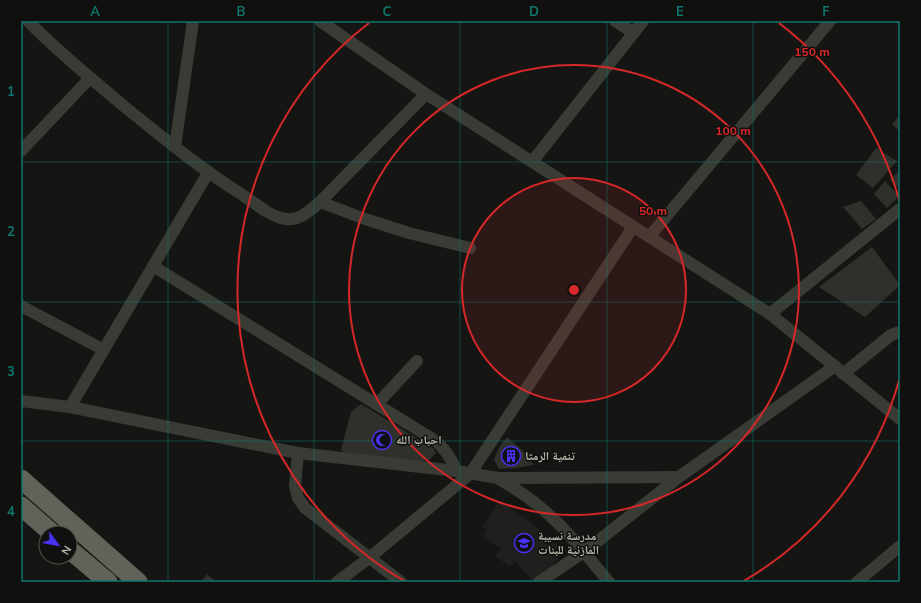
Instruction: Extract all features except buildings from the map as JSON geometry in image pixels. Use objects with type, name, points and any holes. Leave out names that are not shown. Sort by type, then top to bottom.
[{"type":"highway","points":[[21,479],[67,525]]},
{"type":"highway","points":[[21,506],[43,525]]},
{"type":"highway","points":[[78,535],[138,582]]},
{"type":"highway","points":[[78,557],[108,582]]},
{"type":"street","points":[[28,21],[46,40],[90,78],[208,173],[274,216],[281,218],[296,218],[310,211],[426,94]]},
{"type":"street","points":[[175,147],[193,21]]},
{"type":"street","points":[[320,21],[426,94],[770,314],[900,419]]},
{"type":"street","points":[[615,21],[634,33]]},
{"type":"street","points":[[532,162],[643,21]]},
{"type":"street","points":[[649,237],[830,21]]},
{"type":"street","points":[[21,151],[90,78]]},
{"type":"street","points":[[70,407],[208,173]]},
{"type":"street","points":[[320,202],[365,219],[409,233],[470,248]]},
{"type":"street","points":[[770,314],[900,209]]},
{"type":"street","points":[[337,582],[369,558],[470,474],[633,227]]},
{"type":"street","points":[[153,266],[436,441],[448,453],[454,463],[456,471]]},
{"type":"street","points":[[21,306],[104,350]]},
{"type":"street","points":[[540,582],[584,552],[679,478],[891,335],[900,332]]},
{"type":"street","points":[[377,404],[417,361]]},
{"type":"street","points":[[21,401],[70,407],[298,453],[456,471],[498,478],[679,478]]},
{"type":"street","points":[[298,453],[296,486],[298,498],[305,508],[401,582]]},
{"type":"street","points":[[498,478],[536,503],[551,517],[584,552],[609,582]]},
{"type":"street","points":[[857,582],[900,546]]},
{"type":"shaded area","name":"مدرسة نسيبة المازنية للبنات","points":[[500,500],[562,549],[561,554],[550,568],[532,580],[516,562],[509,566],[495,556],[501,549],[483,536],[487,529],[482,528]]},
{"type":"place","name":"احباب الله","points":[[382,440]]},
{"type":"place","name":"تنمية الرمثا","points":[[511,456]]},
{"type":"place","name":"مدرسة نسيبة المازنية للبنات","points":[[524,543]]}]
